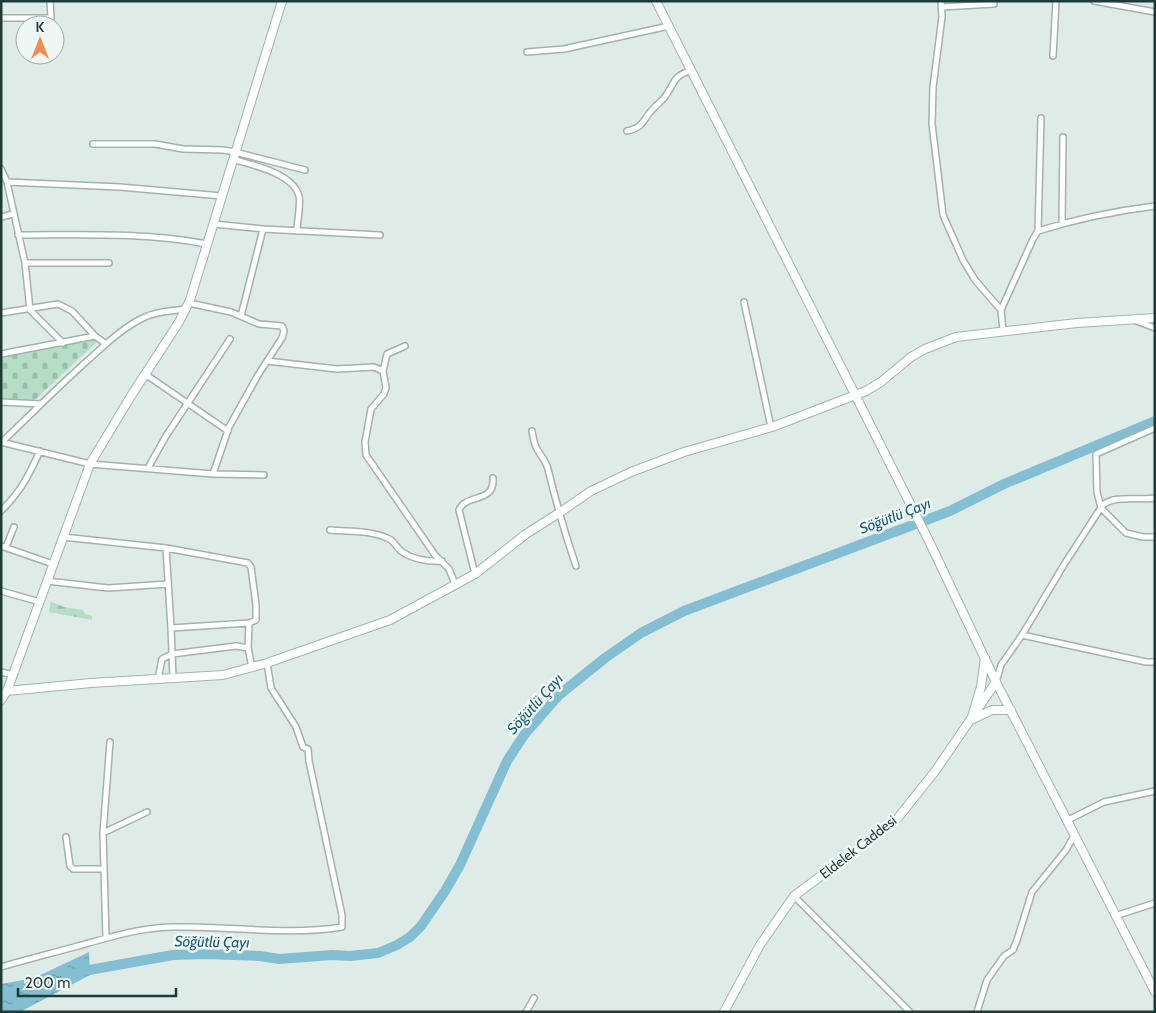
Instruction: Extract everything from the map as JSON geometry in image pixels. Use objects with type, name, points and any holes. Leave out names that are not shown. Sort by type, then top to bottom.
[{"type":"main road","points":[[1,700],[8,691],[90,464],[187,306],[282,1]]},
{"type":"main road","points":[[656,1],[929,541],[996,682],[1155,992]]},
{"type":"main road","points":[[8,691],[223,674],[267,663],[390,620],[475,574],[526,534],[591,491],[631,472],[684,452],[771,427],[866,391],[881,382],[925,348],[956,337],[1077,323],[1155,318]]},
{"type":"main road","points":[[971,720],[981,687],[985,658]]},
{"type":"main road","name":"Eldelek Caddesi","points":[[724,1012],[760,945],[794,896],[897,819],[936,770],[996,682]]},
{"type":"main road","points":[[971,720],[992,710],[1011,710]]},
{"type":"street","points":[[1,18],[51,18],[50,1]]},
{"type":"street","points":[[1052,56],[1056,1]]},
{"type":"street","points":[[1094,1],[1155,12]]},
{"type":"street","points":[[994,4],[942,4],[933,87],[932,124],[943,215],[963,260],[975,280],[1001,310]]},
{"type":"street","points":[[527,52],[564,49],[669,26]]},
{"type":"street","points":[[626,131],[642,124],[653,108],[665,97],[674,80],[680,74],[691,70]]},
{"type":"street","points":[[1038,231],[1041,118]]},
{"type":"street","points":[[1062,223],[1063,137]]},
{"type":"street","points":[[93,144],[155,144],[234,156],[306,170]]},
{"type":"street","points":[[234,156],[278,173],[292,186],[299,195],[297,231]]},
{"type":"street","points":[[1,169],[7,182],[25,262],[30,310],[63,343]]},
{"type":"street","points":[[7,182],[120,187],[222,196]]},
{"type":"street","points":[[1003,332],[1001,310],[1032,239],[1038,231],[1062,223],[1155,206]]},
{"type":"street","points":[[1,217],[14,214]]},
{"type":"street","points":[[214,224],[263,229],[380,235]]},
{"type":"street","points":[[241,316],[263,229]]},
{"type":"street","points":[[18,236],[109,235],[178,238],[207,244]]},
{"type":"street","points":[[25,262],[109,263]]},
{"type":"street","points":[[744,302],[771,427]]},
{"type":"street","points":[[1,313],[30,310],[58,304],[72,311],[106,344]]},
{"type":"street","points":[[2,442],[106,344],[143,318],[187,306],[222,309],[259,324],[282,326],[284,332],[228,431],[213,474]]},
{"type":"street","points":[[1133,320],[1155,328]]},
{"type":"street","points":[[1,354],[96,336]]},
{"type":"street","points":[[148,468],[166,436],[230,339]]},
{"type":"street","points":[[405,346],[388,354],[383,371],[386,388],[384,394],[371,409],[365,442],[366,455],[435,555],[449,569],[455,584]]},
{"type":"street","points":[[267,361],[337,369],[374,367],[383,371]]},
{"type":"street","points":[[145,374],[228,431]]},
{"type":"street","points":[[1,402],[41,404]]},
{"type":"street","points":[[1155,428],[1096,454],[1097,492],[1101,508],[1126,533],[1143,537],[1155,537]]},
{"type":"street","points":[[532,431],[534,443],[544,457],[548,469],[550,482],[576,566]]},
{"type":"street","points":[[2,442],[90,464],[213,474],[264,475]]},
{"type":"street","points":[[2,508],[25,483],[40,451]]},
{"type":"street","points":[[475,574],[459,510],[463,504],[488,494],[493,486],[493,478]]},
{"type":"street","points":[[996,682],[1000,665],[1022,635],[1065,563],[1101,508],[1105,504],[1118,500],[1155,498]]},
{"type":"street","points":[[14,527],[4,546],[53,564]]},
{"type":"street","points":[[330,530],[375,534],[388,538],[406,554],[427,560],[442,561]]},
{"type":"street","points":[[63,537],[166,548],[248,563],[251,567],[256,620],[248,623],[171,628]]},
{"type":"street","points":[[166,548],[173,678]]},
{"type":"street","points":[[47,581],[108,588],[168,584]]},
{"type":"street","points":[[1,591],[40,602]]},
{"type":"street","points":[[248,623],[248,648],[252,667]]},
{"type":"street","points":[[1022,635],[1155,662]]},
{"type":"street","points":[[158,679],[162,659],[172,654],[236,646],[248,648]]},
{"type":"street","points":[[1,967],[106,938],[174,926],[306,931],[342,927],[342,915],[308,749],[302,747],[296,727],[271,688],[267,663]]},
{"type":"street","points":[[1,672],[14,674]]},
{"type":"street","points":[[106,938],[103,833],[110,742]]},
{"type":"street","points":[[1066,821],[1104,802],[1155,791]]},
{"type":"street","points":[[103,833],[146,812]]},
{"type":"street","points":[[977,1012],[987,980],[1004,956],[1013,950],[1032,892],[1066,850],[1074,836]]},
{"type":"street","points":[[66,837],[70,866],[73,869],[103,869]]},
{"type":"street","points":[[794,896],[910,1012]]},
{"type":"street","points":[[1115,916],[1155,903]]},
{"type":"street","points":[[526,1012],[534,998]]},
{"type":"green space","points":[[98,339],[35,400],[1,399],[1,355]]},
{"type":"green space","points":[[51,601],[64,607],[83,610],[85,614],[92,616],[92,620],[49,612]]},
{"type":"water","points":[[89,952],[90,975],[20,1012],[1,1012],[1,984],[34,978]]},
{"type":"waterway","name":"Söğütlü Çayı","points":[[78,972],[173,955],[260,956],[279,959],[332,955],[350,956],[378,953],[397,945],[410,937],[421,926],[445,891],[460,865],[507,761],[524,735],[559,695],[605,658],[641,633],[684,611],[950,511],[1004,484],[1155,421]]}]
